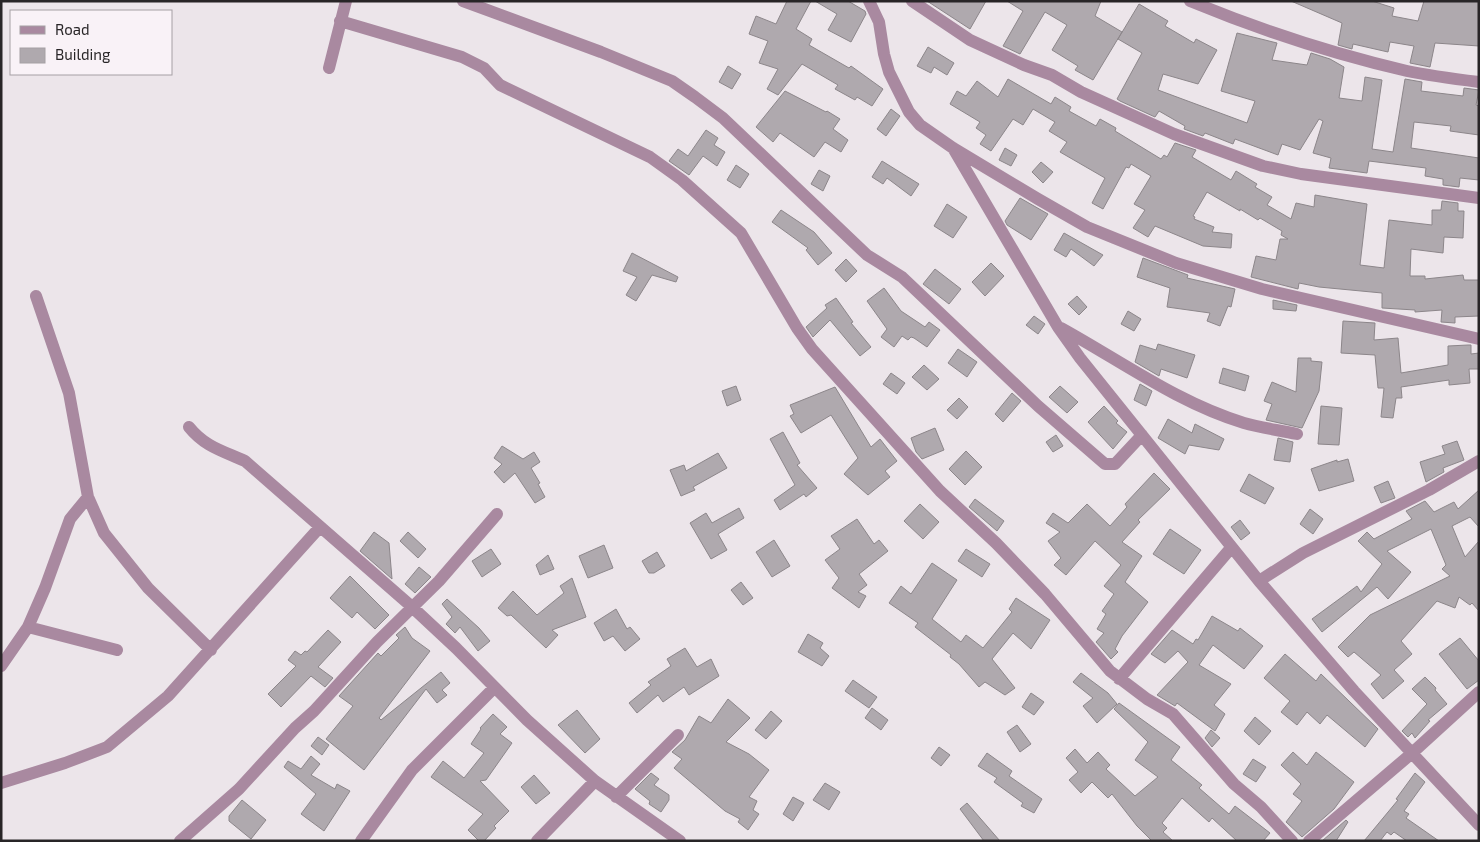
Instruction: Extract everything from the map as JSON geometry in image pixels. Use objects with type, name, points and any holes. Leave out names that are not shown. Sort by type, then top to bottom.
[{"type":"street","points":[[329,68],[346,1]]},
{"type":"street","points":[[463,1],[601,52],[672,82],[722,118],[867,255],[902,278],[1038,406],[1105,464],[1115,464],[1142,435]]},
{"type":"street","points":[[869,1],[879,22],[889,72],[909,112],[920,125],[953,148],[1087,226],[1176,263],[1262,289],[1479,339]]},
{"type":"street","points":[[912,1],[970,40],[1024,65],[1052,75],[1081,92],[1174,134],[1263,166],[1301,174],[1479,198]]},
{"type":"street","points":[[1190,1],[1333,52],[1409,71],[1479,82]]},
{"type":"street","points":[[340,21],[462,57],[484,68],[500,85],[650,156],[682,180],[741,233],[797,328],[812,348],[940,491],[996,543],[1045,594],[1096,655],[1119,679],[1147,699],[1173,714],[1234,784],[1270,816],[1292,841]]},
{"type":"street","points":[[953,148],[1058,327],[1080,358],[1259,581],[1411,754],[1479,825]]},
{"type":"street","points":[[36,296],[69,393],[88,497],[104,533],[136,572],[211,650]]},
{"type":"street","points":[[1058,327],[1154,383],[1205,408],[1244,423],[1297,434]]},
{"type":"street","points":[[189,427],[197,437],[216,451],[245,460],[320,528],[411,606],[456,648],[494,688],[595,781],[680,841]]},
{"type":"street","points":[[1259,581],[1303,553],[1438,486],[1479,461]]},
{"type":"street","points":[[1,666],[28,627],[45,588],[70,518],[88,497]]},
{"type":"street","points":[[180,841],[239,790],[411,606],[439,581],[497,514]]},
{"type":"street","points":[[1,783],[65,763],[107,747],[168,696],[320,528]]},
{"type":"street","points":[[1119,679],[1232,548]]},
{"type":"street","points":[[28,627],[117,650]]},
{"type":"street","points":[[361,841],[412,770],[494,688]]},
{"type":"street","points":[[1309,841],[1411,754],[1479,692]]},
{"type":"street","points":[[616,797],[678,735]]},
{"type":"street","points":[[538,841],[595,781]]},
{"type":"building","points":[[787,1],[811,1],[796,29],[812,39],[809,45],[849,68],[851,66],[883,89],[872,106],[857,97],[855,100],[835,89],[838,85],[802,64],[778,95],[767,89],[778,69],[759,63],[768,41],[749,34],[756,16],[776,24]]},
{"type":"building","points":[[815,1],[848,1],[865,11],[866,14],[851,42],[828,30],[837,14]]},
{"type":"building","points":[[927,1],[986,1],[970,29]]},
{"type":"building","points":[[1007,1],[1101,1],[1095,16],[1122,32],[1093,80],[1075,70],[1078,66],[1052,50],[1067,25],[1045,12],[1020,54],[1003,46],[1023,11]]},
{"type":"building","points":[[1291,1],[1372,1],[1394,8],[1392,16],[1418,21],[1424,1],[1479,1],[1479,46],[1435,43],[1430,67],[1410,63],[1414,46],[1390,42],[1388,52],[1353,44],[1352,49],[1338,45],[1342,23]]},
{"type":"building","points":[[1139,4],[1168,21],[1165,26],[1194,43],[1196,39],[1217,50],[1198,84],[1163,74],[1158,90],[1247,123],[1255,101],[1221,91],[1237,33],[1277,43],[1272,60],[1307,65],[1311,53],[1330,59],[1344,67],[1339,98],[1362,101],[1365,77],[1382,80],[1372,149],[1393,152],[1405,79],[1422,82],[1421,91],[1463,96],[1464,88],[1479,90],[1476,105],[1479,106],[1479,135],[1450,131],[1451,126],[1414,122],[1411,148],[1479,158],[1479,180],[1460,178],[1459,187],[1443,185],[1443,179],[1425,176],[1426,168],[1369,161],[1367,173],[1329,168],[1331,158],[1313,153],[1323,121],[1319,119],[1300,150],[1282,144],[1278,155],[1235,139],[1233,144],[1205,133],[1203,136],[1184,129],[1185,126],[1159,111],[1155,117],[1120,101],[1117,99],[1142,53],[1118,39]]},
{"type":"building","points":[[928,47],[954,63],[947,75],[934,67],[931,73],[917,66]]},
{"type":"building","points":[[728,66],[741,74],[732,89],[719,82]]},
{"type":"building","points":[[1008,79],[1051,104],[1055,97],[1071,107],[1069,111],[1096,126],[1100,119],[1116,128],[1115,131],[1161,159],[1164,155],[1167,157],[1175,143],[1196,150],[1192,157],[1231,180],[1236,171],[1257,184],[1255,187],[1272,197],[1267,205],[1291,219],[1296,203],[1314,207],[1315,195],[1367,204],[1360,265],[1384,268],[1389,220],[1432,225],[1432,210],[1441,210],[1442,201],[1458,203],[1458,211],[1464,211],[1463,238],[1444,237],[1443,253],[1411,249],[1410,276],[1425,276],[1425,279],[1463,275],[1464,280],[1479,280],[1479,316],[1455,317],[1455,323],[1441,322],[1442,310],[1415,312],[1415,310],[1382,308],[1382,293],[1319,287],[1299,283],[1298,289],[1251,277],[1256,256],[1276,260],[1280,239],[1288,239],[1281,235],[1282,231],[1260,218],[1258,220],[1207,192],[1193,216],[1195,217],[1194,219],[1214,227],[1212,232],[1232,234],[1231,248],[1203,246],[1155,226],[1148,237],[1133,228],[1145,210],[1134,204],[1151,176],[1131,164],[1129,168],[1126,167],[1103,209],[1092,203],[1105,178],[1060,152],[1067,142],[1049,131],[1055,122],[1033,109],[1023,125],[1013,119],[991,151],[980,144],[986,135],[976,128],[980,122],[950,104],[957,91],[966,96],[977,81],[998,97]]},
{"type":"building","points":[[785,91],[840,119],[833,129],[848,140],[841,152],[825,142],[814,157],[780,133],[773,142],[756,127]]},
{"type":"building","points":[[891,109],[900,116],[886,136],[877,129]]},
{"type":"building","points":[[706,130],[718,138],[714,145],[725,152],[717,166],[703,156],[689,175],[669,161],[678,149],[688,156]]},
{"type":"building","points":[[1005,148],[1017,155],[1011,166],[999,160]]},
{"type":"building","points":[[882,161],[919,184],[911,196],[887,178],[883,184],[872,177]]},
{"type":"building","points":[[1041,162],[1053,172],[1043,183],[1032,172]]},
{"type":"building","points":[[736,165],[749,174],[740,188],[727,180]]},
{"type":"building","points":[[819,170],[830,176],[823,191],[811,184]]},
{"type":"building","points":[[1020,198],[1048,214],[1031,240],[1007,225],[1005,221]]},
{"type":"building","points":[[947,204],[967,217],[953,238],[934,226]]},
{"type":"building","points":[[781,210],[814,232],[832,253],[818,265],[806,250],[808,248],[772,222]]},
{"type":"building","points":[[1064,233],[1103,255],[1094,266],[1071,249],[1066,257],[1054,250]]},
{"type":"building","points":[[632,253],[678,277],[676,282],[652,275],[636,301],[626,295],[637,277],[623,271]]},
{"type":"building","points":[[1143,258],[1188,275],[1187,278],[1235,289],[1231,307],[1228,306],[1220,326],[1207,321],[1210,313],[1167,307],[1170,288],[1137,277]]},
{"type":"building","points":[[846,259],[857,271],[846,282],[835,270]]},
{"type":"building","points":[[991,263],[1004,276],[985,296],[972,282]]},
{"type":"building","points":[[935,269],[961,289],[949,304],[923,284]]},
{"type":"building","points":[[884,288],[901,311],[925,327],[929,322],[940,330],[927,347],[914,338],[911,337],[908,340],[902,336],[894,347],[881,337],[887,329],[867,301]]},
{"type":"building","points":[[1077,296],[1087,307],[1079,315],[1068,304]]},
{"type":"building","points":[[836,298],[853,322],[851,323],[871,347],[860,356],[830,320],[813,337],[806,327],[827,308],[825,305]]},
{"type":"building","points":[[1273,300],[1297,305],[1296,311],[1273,309]]},
{"type":"building","points":[[1128,311],[1141,319],[1134,331],[1121,324]]},
{"type":"building","points":[[1034,316],[1045,324],[1038,334],[1026,325]]},
{"type":"building","points":[[1343,321],[1375,323],[1374,340],[1398,338],[1401,373],[1448,365],[1448,346],[1471,345],[1471,354],[1479,353],[1479,369],[1469,369],[1470,383],[1449,385],[1449,380],[1401,387],[1402,398],[1396,398],[1393,418],[1381,417],[1384,388],[1378,388],[1375,355],[1341,353]]},
{"type":"building","points":[[1158,344],[1195,355],[1187,378],[1161,369],[1159,376],[1135,362],[1140,345],[1156,350]]},
{"type":"building","points":[[958,349],[977,362],[967,377],[948,363]]},
{"type":"building","points":[[1298,358],[1311,358],[1311,361],[1322,362],[1319,391],[1302,428],[1266,420],[1272,404],[1264,401],[1272,382],[1296,392]]},
{"type":"building","points":[[924,365],[939,379],[927,390],[912,377]]},
{"type":"building","points":[[1223,368],[1249,376],[1245,391],[1219,383]]},
{"type":"building","points":[[891,373],[905,383],[897,394],[883,384]]},
{"type":"building","points":[[1140,384],[1152,391],[1146,406],[1134,400]]},
{"type":"building","points":[[736,386],[741,400],[727,406],[722,391]]},
{"type":"building","points":[[1060,386],[1078,402],[1067,413],[1049,397]]},
{"type":"building","points":[[835,387],[871,447],[880,439],[897,461],[885,471],[890,477],[868,495],[844,474],[858,458],[831,415],[801,433],[790,416],[794,414],[790,405]]},
{"type":"building","points":[[1012,393],[1021,401],[1003,422],[995,414]]},
{"type":"building","points":[[959,398],[968,407],[957,419],[947,410]]},
{"type":"building","points":[[1104,406],[1118,421],[1116,423],[1127,432],[1113,449],[1088,422]]},
{"type":"building","points":[[1321,406],[1342,408],[1339,445],[1318,444]]},
{"type":"building","points":[[1168,419],[1192,433],[1195,424],[1224,439],[1219,450],[1189,445],[1185,454],[1158,438]]},
{"type":"building","points":[[935,428],[944,450],[922,459],[916,452],[911,438]]},
{"type":"building","points":[[783,432],[800,463],[797,465],[817,488],[806,497],[804,494],[780,510],[774,500],[795,485],[770,439]]},
{"type":"building","points":[[1056,435],[1063,446],[1053,452],[1046,442]]},
{"type":"building","points":[[1278,438],[1293,442],[1290,462],[1274,460]]},
{"type":"building","points":[[1457,441],[1464,460],[1443,468],[1444,472],[1426,482],[1420,462],[1445,454],[1442,446]]},
{"type":"building","points":[[502,446],[523,459],[534,452],[540,462],[531,468],[540,483],[538,484],[545,497],[535,503],[515,473],[504,483],[494,472],[502,464],[494,458]]},
{"type":"building","points":[[966,451],[982,467],[965,485],[949,469]]},
{"type":"building","points":[[718,453],[727,468],[693,487],[695,490],[681,496],[670,470],[684,465],[686,471]]},
{"type":"building","points":[[1348,459],[1354,481],[1319,491],[1311,469],[1337,460],[1337,462]]},
{"type":"building","points":[[1154,473],[1170,489],[1138,520],[1140,522],[1122,542],[1142,556],[1125,582],[1148,602],[1122,636],[1115,649],[1118,652],[1111,659],[1096,642],[1104,633],[1097,629],[1106,614],[1102,611],[1114,594],[1104,586],[1121,565],[1095,541],[1066,575],[1054,565],[1061,558],[1048,541],[1060,532],[1046,523],[1053,513],[1068,523],[1087,504],[1110,526],[1127,507],[1125,504]]},
{"type":"building","points":[[1249,474],[1274,488],[1265,504],[1240,491]]},
{"type":"building","points":[[1388,481],[1395,498],[1381,503],[1374,487]]},
{"type":"building","points":[[1479,490],[1479,527],[1470,517],[1452,526],[1465,557],[1479,541],[1479,611],[1472,603],[1470,605],[1459,597],[1455,608],[1437,601],[1401,641],[1412,654],[1394,670],[1404,681],[1383,699],[1371,684],[1381,675],[1354,652],[1348,657],[1338,647],[1370,615],[1450,576],[1442,569],[1446,565],[1431,529],[1387,551],[1411,572],[1388,599],[1377,587],[1322,632],[1312,619],[1357,586],[1361,592],[1382,564],[1358,541],[1367,532],[1374,539],[1412,519],[1406,511],[1425,501],[1434,512],[1454,502],[1458,509]]},
{"type":"building","points":[[975,499],[1004,521],[997,531],[969,507]]},
{"type":"building","points":[[920,504],[939,522],[923,539],[904,521]]},
{"type":"building","points":[[739,508],[744,518],[718,534],[727,550],[711,559],[690,523],[706,513],[712,523]]},
{"type":"building","points":[[1310,509],[1323,519],[1313,534],[1300,524]]},
{"type":"building","points":[[857,519],[874,544],[879,540],[888,551],[859,574],[867,585],[858,592],[866,596],[859,608],[832,588],[839,578],[825,560],[840,549],[831,536]]},
{"type":"building","points":[[1240,520],[1250,533],[1241,540],[1231,527]]},
{"type":"building","points":[[1170,529],[1201,550],[1184,574],[1153,554]]},
{"type":"building","points":[[374,532],[389,543],[392,579],[360,551]]},
{"type":"building","points":[[408,532],[426,549],[418,558],[400,541]]},
{"type":"building","points":[[774,540],[790,566],[772,577],[756,552]]},
{"type":"building","points":[[604,545],[613,568],[588,578],[579,556]]},
{"type":"building","points":[[491,549],[501,564],[482,577],[472,561]]},
{"type":"building","points":[[966,549],[990,564],[982,577],[958,561]]},
{"type":"building","points":[[657,552],[665,566],[654,573],[649,573],[642,561]]},
{"type":"building","points":[[548,555],[554,569],[540,575],[536,565]]},
{"type":"building","points":[[932,563],[957,580],[932,619],[961,642],[966,635],[983,648],[1012,612],[1009,609],[1016,598],[1050,620],[1031,649],[1013,633],[992,659],[1015,688],[1005,695],[985,682],[979,687],[959,664],[950,657],[951,655],[915,627],[918,623],[889,603],[901,586],[911,594]]},
{"type":"building","points":[[419,567],[431,577],[415,593],[405,584]]},
{"type":"building","points":[[350,576],[389,615],[375,629],[357,612],[352,618],[330,598]]},
{"type":"building","points":[[572,578],[586,617],[552,630],[558,635],[546,648],[511,615],[507,616],[498,608],[513,591],[537,615],[564,593],[560,586]]},
{"type":"building","points":[[741,582],[753,598],[743,605],[731,590]]},
{"type":"building","points":[[447,599],[479,628],[490,641],[478,651],[460,627],[455,633],[446,624],[452,617],[442,604]]},
{"type":"building","points":[[616,609],[627,629],[630,627],[640,639],[625,651],[613,636],[604,641],[594,623]]},
{"type":"building","points":[[1212,616],[1238,631],[1240,628],[1263,646],[1244,669],[1213,645],[1199,665],[1231,684],[1214,705],[1225,714],[1215,731],[1177,703],[1175,706],[1157,695],[1188,662],[1178,651],[1165,663],[1151,654],[1172,630],[1193,644],[1196,639],[1198,640]]},
{"type":"building","points":[[405,627],[412,638],[430,651],[379,718],[381,720],[441,672],[450,683],[442,690],[447,695],[437,703],[426,689],[364,770],[326,739],[353,706],[339,696],[378,653],[381,656],[399,638],[396,635]]},
{"type":"building","points":[[328,630],[341,642],[318,667],[333,678],[325,687],[311,676],[281,707],[268,694],[296,666],[288,660],[295,651],[301,655],[305,651],[307,652]]},
{"type":"building","points":[[808,634],[823,643],[820,648],[829,656],[822,666],[798,652]]},
{"type":"building","points":[[1460,638],[1479,661],[1479,680],[1467,689],[1439,654]]},
{"type":"building","points":[[685,648],[697,667],[711,659],[719,676],[689,695],[684,687],[663,702],[658,695],[637,713],[629,703],[651,685],[648,682],[671,666],[667,659]]},
{"type":"building","points":[[1285,654],[1316,681],[1321,674],[1378,729],[1365,747],[1327,715],[1320,724],[1307,712],[1297,725],[1281,712],[1290,701],[1264,678]]},
{"type":"building","points":[[1081,673],[1108,693],[1117,704],[1097,723],[1083,706],[1093,698],[1073,682]]},
{"type":"building","points":[[1425,677],[1436,688],[1435,690],[1447,704],[1428,720],[1430,721],[1415,738],[1412,733],[1408,737],[1402,731],[1427,704],[1412,689]]},
{"type":"building","points":[[853,680],[877,697],[869,708],[845,691]]},
{"type":"building","points":[[1031,693],[1044,702],[1034,715],[1022,707]]},
{"type":"building","points":[[728,699],[750,718],[726,742],[749,754],[769,770],[749,797],[757,801],[753,810],[759,814],[748,830],[738,822],[740,819],[725,811],[674,768],[682,759],[672,752],[685,740],[699,716],[711,723]]},
{"type":"building","points":[[1119,703],[1180,747],[1171,760],[1202,785],[1199,788],[1229,814],[1235,806],[1270,833],[1263,841],[1237,841],[1212,818],[1209,822],[1182,798],[1162,823],[1167,828],[1163,832],[1173,841],[1152,841],[1137,826],[1112,794],[1108,798],[1092,782],[1081,793],[1069,780],[1078,772],[1066,758],[1075,749],[1087,763],[1098,752],[1110,765],[1106,769],[1135,796],[1158,777],[1135,760],[1148,742],[1114,709]]},
{"type":"building","points":[[872,708],[888,720],[881,730],[865,718]]},
{"type":"building","points":[[577,710],[600,739],[585,753],[558,725]]},
{"type":"building","points":[[771,711],[782,721],[766,739],[755,730]]},
{"type":"building","points":[[493,714],[507,727],[500,734],[512,743],[486,780],[480,781],[509,811],[494,826],[496,828],[484,841],[479,841],[468,830],[483,814],[431,777],[443,761],[464,778],[484,753],[471,744],[480,728]]},
{"type":"building","points":[[1255,717],[1271,731],[1259,745],[1244,731]]},
{"type":"building","points":[[1017,725],[1031,744],[1020,752],[1007,732]]},
{"type":"building","points":[[1211,730],[1220,738],[1212,747],[1205,738]]},
{"type":"building","points":[[318,737],[329,745],[322,755],[311,746]]},
{"type":"building","points":[[939,747],[950,755],[941,766],[931,758]]},
{"type":"building","points":[[1293,752],[1307,765],[1316,752],[1354,782],[1334,809],[1302,837],[1286,822],[1302,801],[1293,794],[1301,784],[1281,765]]},
{"type":"building","points":[[987,753],[1012,771],[1009,776],[1042,799],[1034,813],[1021,806],[1023,803],[994,782],[997,778],[978,766]]},
{"type":"building","points":[[311,756],[320,764],[311,775],[335,789],[337,784],[350,791],[324,831],[301,814],[316,794],[284,767],[288,761],[301,769]]},
{"type":"building","points":[[1253,759],[1266,767],[1256,782],[1243,774]]},
{"type":"building","points":[[651,773],[659,779],[654,785],[669,795],[669,800],[661,812],[649,804],[650,801],[635,789]]},
{"type":"building","points":[[1415,773],[1425,782],[1404,811],[1409,814],[1406,818],[1439,841],[1407,841],[1394,832],[1391,835],[1387,832],[1380,841],[1364,841],[1398,800],[1396,799]]},
{"type":"building","points":[[534,775],[550,793],[536,804],[521,787]]},
{"type":"building","points":[[825,783],[840,792],[829,810],[813,800]]},
{"type":"building","points":[[793,797],[804,803],[793,821],[783,814]]},
{"type":"building","points":[[242,800],[266,820],[251,839],[229,821],[229,816]]},
{"type":"building","points":[[967,803],[1000,841],[984,841],[960,809]]},
{"type":"building","points":[[1346,820],[1348,822],[1336,841],[1322,841]]}]
